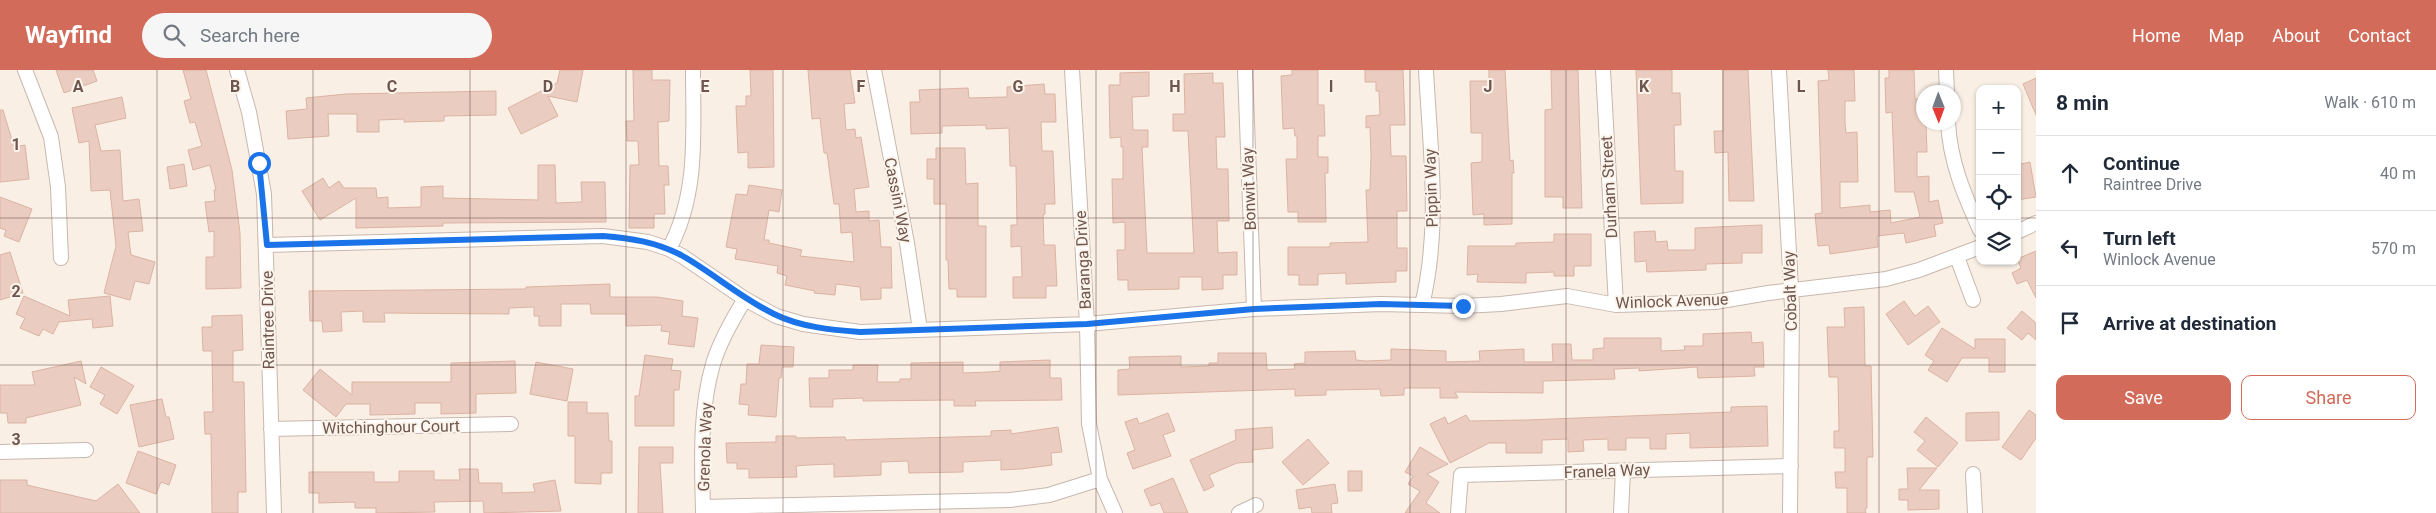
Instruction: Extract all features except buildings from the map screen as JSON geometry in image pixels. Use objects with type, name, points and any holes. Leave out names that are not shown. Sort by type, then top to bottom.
[{"type":"street","points":[[25,70],[51,137],[58,181],[61,258]]},
{"type":"street","points":[[669,250],[677,234],[691,185],[693,70]]},
{"type":"street","name":"Cassini Way","points":[[874,70],[907,243],[920,330]]},
{"type":"street","name":"Baranga Drive","points":[[1072,70],[1087,324],[1088,424],[1100,479],[1115,513]]},
{"type":"street","name":"Bonwit Way","points":[[1245,70],[1254,309]]},
{"type":"street","name":"Pippin Way","points":[[1422,304],[1431,254],[1433,220],[1426,70]]},
{"type":"street","name":"Durham Street","points":[[1603,70],[1616,305]]},
{"type":"street","name":"Cobalt Way","points":[[1779,70],[1791,290],[1790,513]]},
{"type":"street","points":[[1946,70],[1947,85]]},
{"type":"street","name":"Raintree Drive","points":[[241,71],[259,163],[267,245],[274,513]]},
{"type":"street","points":[[1949,130],[1952,156],[1958,178],[1976,221]]},
{"type":"street","points":[[2021,230],[2036,223]]},
{"type":"street","name":"Winlock Avenue","points":[[267,245],[603,236],[648,242],[682,256],[745,299],[776,316],[832,330],[860,332],[1087,324],[1254,309],[1422,304],[1501,304],[1567,296],[1616,305],[1715,302],[1791,290],[1886,279],[1957,257],[1976,249]]},
{"type":"street","points":[[1957,257],[1973,300]]},
{"type":"street","name":"Grenola Way","points":[[703,510],[704,413],[713,365],[721,342],[745,299]]},
{"type":"street","name":"Witchinghour Court","points":[[271,429],[511,424]]},
{"type":"street","points":[[0,452],[86,450]]},
{"type":"street","name":"Franela Way","points":[[1458,513],[1461,475],[1791,466]]},
{"type":"street","points":[[1621,513],[1623,471]]},
{"type":"street","points":[[1973,474],[1975,513]]},
{"type":"street","points":[[703,510],[868,508],[1028,499],[1100,479]]},
{"type":"street","points":[[1239,513],[1256,505]]},
{"type":"route","points":[[259,163],[264,194],[267,245],[603,236],[626,237],[648,242],[682,256],[745,299],[776,316],[832,330],[860,332],[1087,324],[1254,309],[1381,304],[1463,306]]}]
